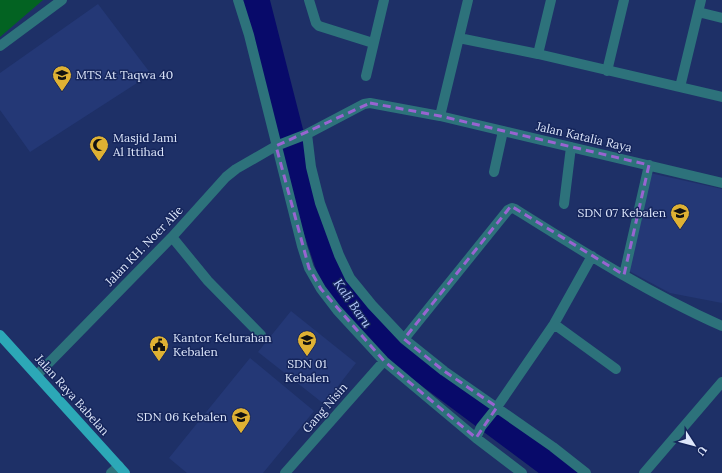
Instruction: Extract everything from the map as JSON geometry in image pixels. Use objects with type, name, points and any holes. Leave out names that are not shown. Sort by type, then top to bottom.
[{"type":"main road","name":"Jalan Raya Babelan","points":[[0,335],[37,375],[118,471]]},
{"type":"street","points":[[0,46],[62,0]]},
{"type":"street","points":[[238,0],[249,35],[309,268],[321,289],[337,310],[384,361],[476,438],[522,473]]},
{"type":"street","points":[[309,0],[316,23],[320,26],[374,43]]},
{"type":"street","points":[[366,76],[384,0]]},
{"type":"street","points":[[440,116],[468,0]]},
{"type":"street","points":[[538,54],[551,0]]},
{"type":"street","points":[[607,70],[624,0]]},
{"type":"street","points":[[680,87],[701,0]]},
{"type":"street","points":[[698,12],[722,18]]},
{"type":"street","points":[[459,38],[538,54],[722,97]]},
{"type":"street","name":"Jalan Katalia Raya","points":[[304,135],[368,103],[440,116],[722,182]]},
{"type":"street","points":[[494,172],[503,131]]},
{"type":"street","points":[[304,135],[320,203],[339,255],[350,278],[372,305],[404,339],[444,371],[553,447],[586,473]]},
{"type":"street","name":"Jalan KH. Noer Alie","points":[[37,375],[172,237],[226,177],[236,169],[277,145],[304,135]]},
{"type":"street","points":[[564,204],[571,147]]},
{"type":"street","points":[[624,275],[649,165]]},
{"type":"street","points":[[404,339],[508,210],[512,208],[624,275],[722,326]]},
{"type":"street","points":[[172,237],[208,281],[261,335]]},
{"type":"street","points":[[476,438],[481,427],[497,408],[554,324],[592,256]]},
{"type":"street","points":[[554,324],[616,369]]},
{"type":"street","name":"Gang Nisin","points":[[285,473],[384,361]]},
{"type":"street","points":[[644,473],[722,382]]},
{"type":"highlighted area","points":[[370,103],[440,116],[649,165],[624,275],[511,206],[404,339],[444,371],[497,407],[476,438],[384,361],[321,289],[309,268],[302,246],[276,146]]},
{"type":"shaded area","name":"MTS At Taqwa 40","points":[[98,4],[151,74],[30,152],[0,110],[0,73]]},
{"type":"shaded area","name":"SDN 07 Kebalen","points":[[650,173],[722,189],[722,303],[670,293],[629,271]]},
{"type":"shaded area","name":"SDN 01 Kebalen","points":[[291,311],[356,363],[324,404],[258,352]]},
{"type":"shaded area","name":"SDN 06 Kebalen","points":[[250,358],[314,411],[263,473],[187,473],[169,458]]},
{"type":"green space","points":[[0,0],[43,0],[0,37]]},
{"type":"waterway","name":"Kali Baru","points":[[255,0],[300,176],[333,275],[371,330],[563,473]]},
{"type":"place","name":"MTS At Taqwa 40","points":[[62,92]]},
{"type":"place","name":"Masjid Jami Al Ittihad","points":[[99,162]]},
{"type":"place","name":"SDN 07 Kebalen","points":[[680,230]]},
{"type":"place","name":"SDN 01 Kebalen","points":[[307,357]]},
{"type":"place","name":"Kantor Kelurahan Kebalen","points":[[159,362]]},
{"type":"place","name":"SDN 06 Kebalen","points":[[241,434]]}]
